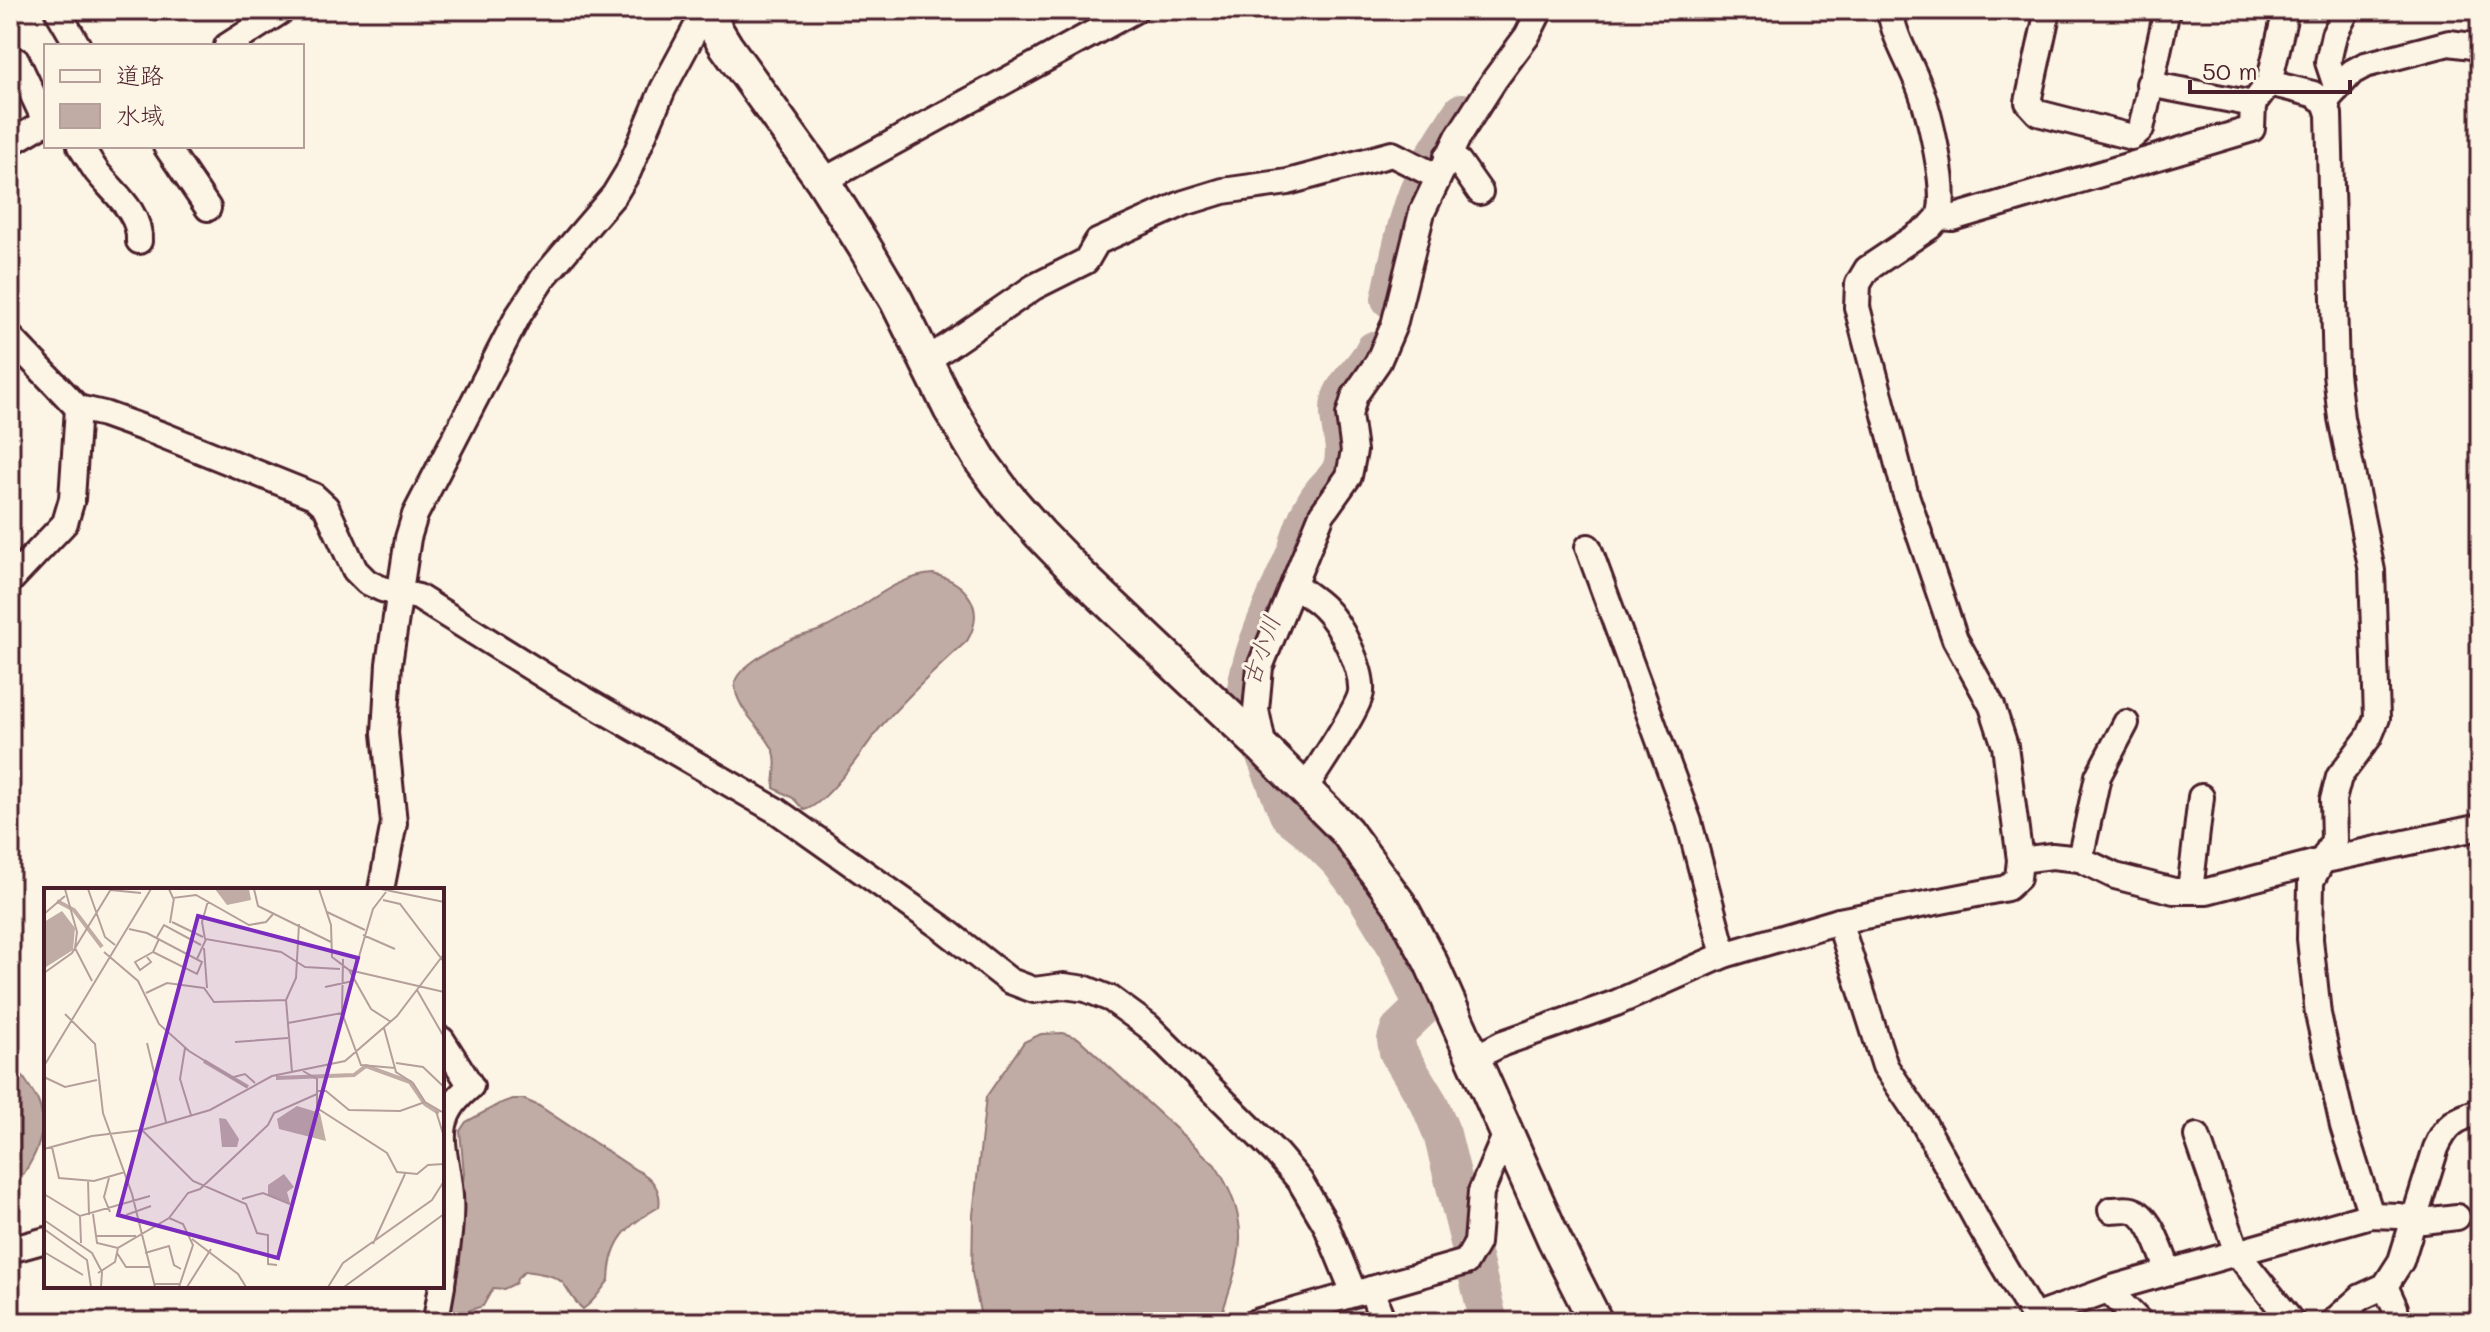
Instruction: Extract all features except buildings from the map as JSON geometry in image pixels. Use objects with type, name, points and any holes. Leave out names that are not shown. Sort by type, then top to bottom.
[{"type":"street","points":[[57,10],[77,44]]},
{"type":"street","points":[[230,44],[283,10]]},
{"type":"street","points":[[704,10],[726,46],[823,181],[896,300],[950,409],[981,461],[1040,534],[1346,831],[1400,905],[1431,963],[1554,1239],[1596,1322]]},
{"type":"street","points":[[381,888],[394,823],[385,733],[389,664],[398,593],[415,515],[518,316],[543,278],[614,195],[628,172],[663,89],[704,10]]},
{"type":"street","points":[[823,181],[1135,10]]},
{"type":"street","points":[[1264,749],[1256,710],[1260,667],[1322,514],[1349,476],[1354,451],[1349,415],[1355,395],[1378,362],[1394,325],[1422,212],[1443,166],[1495,79],[1527,36],[1540,10]]},
{"type":"street","points":[[1474,1058],[1503,1043],[1616,1003],[1724,955],[1839,921],[2007,888],[2018,878],[2020,860],[2005,746],[1992,706],[1955,639],[1905,492],[1857,307],[1858,284],[1867,269],[1931,226],[1939,217],[1941,200],[1936,150],[1925,104],[1903,56],[1890,10]]},
{"type":"street","points":[[2048,10],[2028,102],[2038,113],[2132,137],[2141,129],[2167,10]]},
{"type":"street","points":[[1939,217],[1952,218],[2252,129],[2253,104],[2269,83],[2286,10]]},
{"type":"street","points":[[2347,10],[2334,35],[2328,62],[2336,373],[2341,418],[2372,571],[2377,718],[2369,737],[2339,777],[2333,800],[2334,840],[2311,881],[2310,939],[2318,1014],[2343,1126],[2371,1215]]},
{"type":"street","points":[[2331,95],[2352,72],[2365,65],[2449,43],[2480,47]]},
{"type":"street","points":[[17,61],[44,118]]},
{"type":"street","points":[[2269,83],[2313,94],[2331,95]]},
{"type":"street","points":[[2149,84],[2253,104]]},
{"type":"street","points":[[10,143],[44,123]]},
{"type":"street","points":[[81,148],[136,221],[139,241]]},
{"type":"street","points":[[167,148],[208,208]]},
{"type":"street","points":[[926,361],[1034,287],[1086,261],[1097,242],[1184,203],[1223,191],[1288,182],[1392,154],[1443,166],[1459,162],[1480,192]]},
{"type":"street","points":[[10,337],[78,408],[146,429],[314,496],[326,507],[355,570],[367,582],[382,589],[418,597],[551,680],[777,811],[941,927],[1010,981],[1034,990],[1064,986],[1086,989],[1111,999],[1148,1026],[1277,1154],[1300,1181],[1383,1322]]},
{"type":"street","points":[[10,581],[65,523],[72,499],[78,408]]},
{"type":"street","points":[[1588,547],[1689,822],[1724,955]]},
{"type":"street","points":[[1294,584],[1324,608],[1337,626],[1354,659],[1361,693],[1305,789]]},
{"type":"street","points":[[2080,859],[2098,776],[2126,723]]},
{"type":"street","points":[[2190,891],[2201,797]]},
{"type":"street","points":[[2020,860],[2052,856],[2080,859],[2115,876],[2174,891],[2207,891],[2321,861],[2480,827]]},
{"type":"street","points":[[1839,921],[1885,1066],[1924,1124],[2029,1320],[2108,1290],[2371,1215],[2423,1221],[2457,1217]]},
{"type":"street","points":[[444,1043],[471,1086],[454,1100],[444,1125]]},
{"type":"street","points":[[2333,1322],[2361,1297],[2385,1286],[2401,1261],[2444,1130],[2463,1117],[2480,1111]]},
{"type":"street","points":[[1256,1322],[1466,1262],[1477,1243],[1481,1192],[1507,1131]]},
{"type":"street","points":[[2197,1136],[2237,1253],[2292,1322]]},
{"type":"street","points":[[444,1141],[450,1209],[444,1266]]},
{"type":"street","points":[[2111,1210],[2131,1210],[2142,1216],[2169,1272]]},
{"type":"street","points":[[10,1250],[44,1241]]},
{"type":"street","points":[[2385,1286],[2395,1308],[2397,1322]]},
{"type":"street","points":[[437,1314],[441,1288]]},
{"type":"street","points":[[2108,1290],[2140,1322]]},
{"type":"water","points":[[933,574],[955,583],[970,598],[975,618],[967,641],[893,713],[824,797],[804,810],[793,798],[774,788],[774,752],[740,702],[736,693],[736,678],[747,666],[779,645],[825,628],[904,581]]},
{"type":"water","points":[[1063,1033],[1078,1038],[1215,1165],[1228,1186],[1239,1224],[1240,1242],[1238,1260],[1219,1322],[982,1322],[972,1273],[973,1215],[986,1097],[1024,1042],[1041,1034]]},
{"type":"water","points":[[10,1065],[16,1066],[37,1099],[42,1124],[32,1161],[10,1193]]},
{"type":"water","points":[[513,1099],[523,1099],[539,1106],[647,1176],[657,1190],[659,1207],[622,1236],[613,1255],[609,1280],[583,1309],[559,1280],[525,1271],[516,1283],[504,1289],[493,1288],[483,1306],[470,1310],[465,1318],[451,1313],[460,1261],[464,1174],[460,1131],[466,1122]]},
{"type":"waterway","name":"古小川","points":[[1390,299],[1417,193],[1432,160],[1462,112]]},
{"type":"waterway","name":"古小川","points":[[1374,350],[1342,395],[1339,410],[1344,452],[1341,469],[1310,512],[1263,628],[1249,673],[1246,708],[1288,814],[1339,861],[1365,895],[1395,944],[1423,1007],[1399,1030],[1396,1040],[1398,1052],[1430,1105],[1442,1134],[1489,1322]]}]
